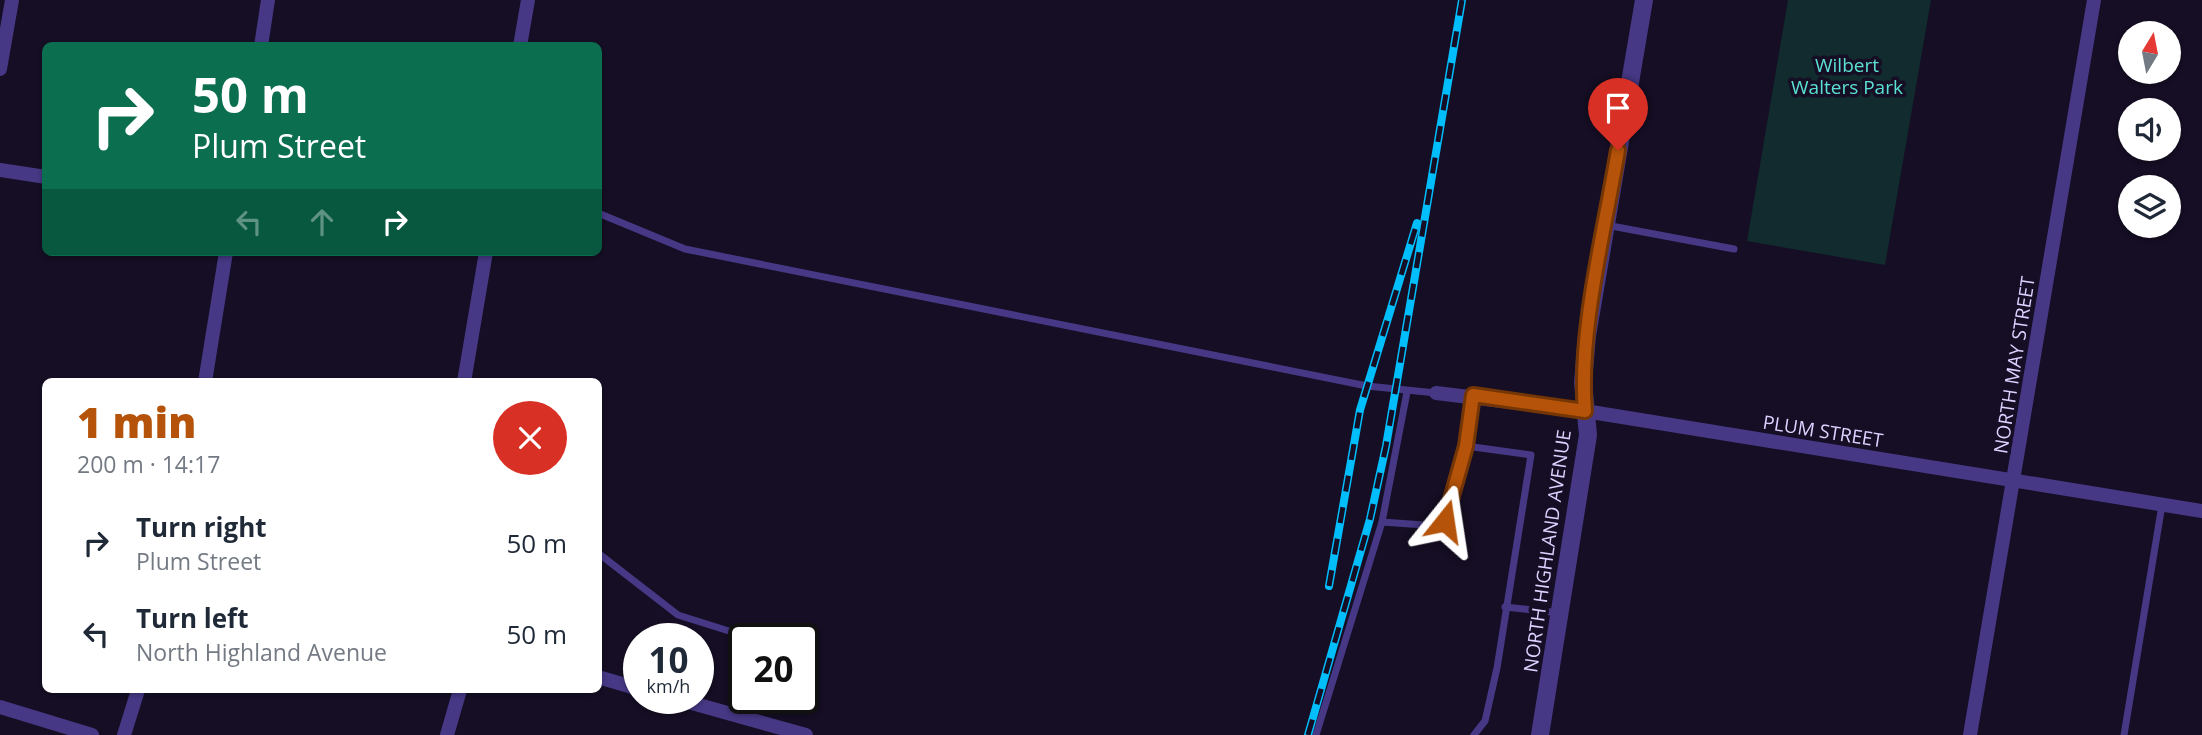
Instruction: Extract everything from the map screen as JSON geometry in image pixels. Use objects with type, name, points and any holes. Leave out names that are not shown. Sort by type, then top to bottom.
[{"type":"street","points":[[0,69],[12,0]]},
{"type":"street","points":[[262,42],[268,0]]},
{"type":"street","points":[[521,42],[528,0]]},
{"type":"street","name":"NORTH HIGHLAND AVENUE","points":[[1540,735],[1588,435],[1583,382],[1587,336],[1644,0]]},
{"type":"street","name":"NORTH MAY STREET","points":[[1970,735],[2095,0]]},
{"type":"street","points":[[0,170],[42,176]]},
{"type":"street","points":[[206,378],[225,256]]},
{"type":"street","points":[[465,378],[485,256]]},
{"type":"street","name":"PLUM STREET","points":[[1436,393],[1473,395],[1585,411],[2202,511]]},
{"type":"street","points":[[602,678],[623,684]]},
{"type":"street","points":[[124,735],[137,693]]},
{"type":"street","points":[[447,735],[459,693]]},
{"type":"street","points":[[0,707],[92,735]]},
{"type":"street","points":[[714,709],[806,735]]},
{"type":"lane","points":[[602,214],[685,249],[1407,391],[1436,393]]},
{"type":"lane","points":[[1605,225],[1734,249]]},
{"type":"lane","points":[[1315,735],[1382,522],[1407,391]]},
{"type":"lane","points":[[1382,522],[1424,525],[1445,521],[1466,446],[1473,395]]},
{"type":"lane","points":[[1466,446],[1531,455],[1497,668],[1485,721],[1478,734]]},
{"type":"lane","points":[[2124,735],[2162,505]]},
{"type":"lane","points":[[602,556],[678,615],[728,631]]},
{"type":"lane","points":[[1505,607],[1560,613]]},
{"type":"green space","name":"Wilbert Walters Park","points":[[1788,0],[1931,0],[1885,265],[1747,241]]},
{"type":"railway","points":[[1308,735],[1370,519],[1386,446],[1462,0]]},
{"type":"railway","points":[[1329,586],[1360,410],[1417,223]]},
{"type":"route","points":[[1445,521],[1466,446],[1473,395],[1585,411],[1583,382],[1587,336],[1618,150]]}]
